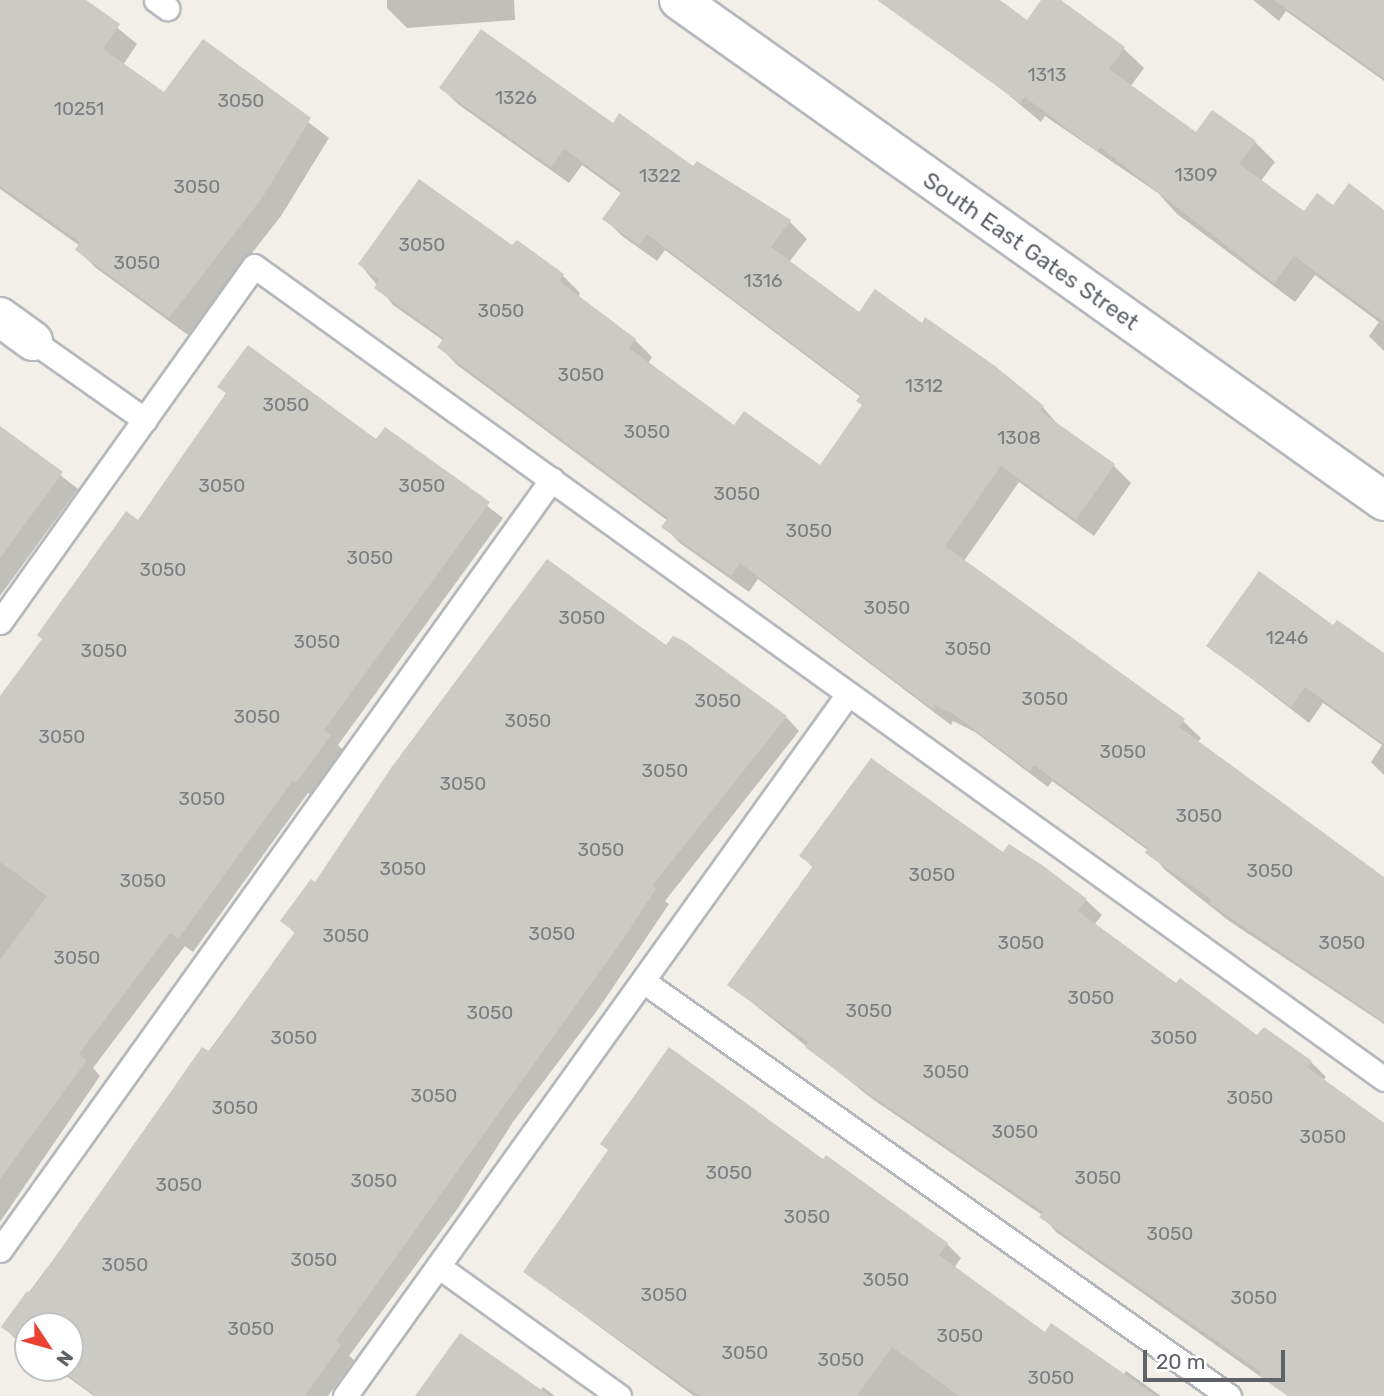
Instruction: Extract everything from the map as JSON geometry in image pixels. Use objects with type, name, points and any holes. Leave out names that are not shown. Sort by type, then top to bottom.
[{"type":"street","name":"South East Gates Street","points":[[679,0],[1384,501]]},
{"type":"street","points":[[0,317],[33,341]]},
{"type":"lane","points":[[0,622],[254,266],[1384,1079]]},
{"type":"lane","points":[[33,341],[145,420]]},
{"type":"lane","points":[[0,1250],[551,479]]},
{"type":"lane","points":[[345,1396],[848,694]]},
{"type":"lane","points":[[643,981],[1229,1396]]},
{"type":"lane","points":[[438,1266],[619,1396]]},
{"type":"building","points":[[0,0],[86,0],[120,24],[103,49],[164,92],[203,39],[311,118],[262,198],[169,318],[75,250],[80,242],[0,186]]},
{"type":"building","points":[[877,0],[1000,0],[1027,20],[1041,0],[1061,0],[1125,47],[1109,69],[1196,132],[1212,110],[1256,141],[1239,164],[1304,211],[1317,193],[1333,205],[1349,183],[1384,210],[1384,322],[1294,256],[1274,283],[1100,147],[1097,151],[1025,97],[1020,103]]},
{"type":"building","points":[[1274,0],[1384,0],[1384,78]]},
{"type":"building","points":[[481,29],[613,123],[619,113],[693,166],[697,161],[791,220],[771,247],[859,312],[875,289],[922,323],[925,317],[995,366],[1044,406],[1040,411],[1115,464],[1076,520],[1001,466],[945,546],[1185,719],[1179,727],[1384,877],[1384,1022],[1209,903],[1212,900],[1145,853],[1148,848],[1034,765],[1030,771],[955,715],[935,705],[933,709],[740,563],[731,576],[661,527],[668,518],[437,347],[444,338],[374,288],[379,280],[358,264],[419,179],[512,245],[517,240],[564,274],[559,281],[636,339],[629,348],[734,425],[744,411],[820,465],[862,405],[856,401],[861,395],[647,234],[639,245],[602,219],[622,191],[564,149],[551,167],[439,88]]},
{"type":"building","points":[[248,345],[376,439],[385,427],[490,502],[324,730],[331,735],[296,783],[293,780],[178,939],[170,933],[79,1054],[87,1060],[0,1179],[0,960],[47,896],[0,862],[0,696],[42,639],[37,635],[126,511],[138,520],[226,393],[217,387]]},
{"type":"building","points":[[0,426],[63,472],[0,558]]},
{"type":"building","points":[[547,559],[666,645],[673,636],[684,641],[787,716],[652,886],[656,889],[619,945],[336,1341],[341,1345],[305,1396],[96,1396],[77,1382],[84,1382],[84,1312],[14,1312],[14,1336],[1,1327],[27,1291],[30,1293],[202,1047],[209,1051],[295,932],[280,921],[311,879],[315,882],[391,768]]},
{"type":"building","points":[[1259,571],[1333,625],[1337,620],[1384,653],[1384,744],[1305,687],[1291,707],[1206,646]]},
{"type":"building","points":[[871,758],[1003,852],[1009,844],[1042,865],[1087,899],[1078,911],[1176,983],[1180,978],[1257,1035],[1264,1027],[1312,1061],[1307,1067],[1384,1123],[1384,1396],[1288,1396],[1258,1375],[1261,1372],[1039,1217],[1043,1212],[853,1083],[805,1047],[808,1042],[727,985],[813,866],[799,856]]},
{"type":"building","points":[[669,1047],[823,1159],[826,1155],[948,1243],[939,1255],[1045,1332],[1051,1323],[1156,1396],[959,1396],[892,1347],[857,1396],[699,1396],[523,1272],[608,1150],[600,1144]]},
{"type":"building","points":[[460,1333],[550,1396],[415,1396]]}]
